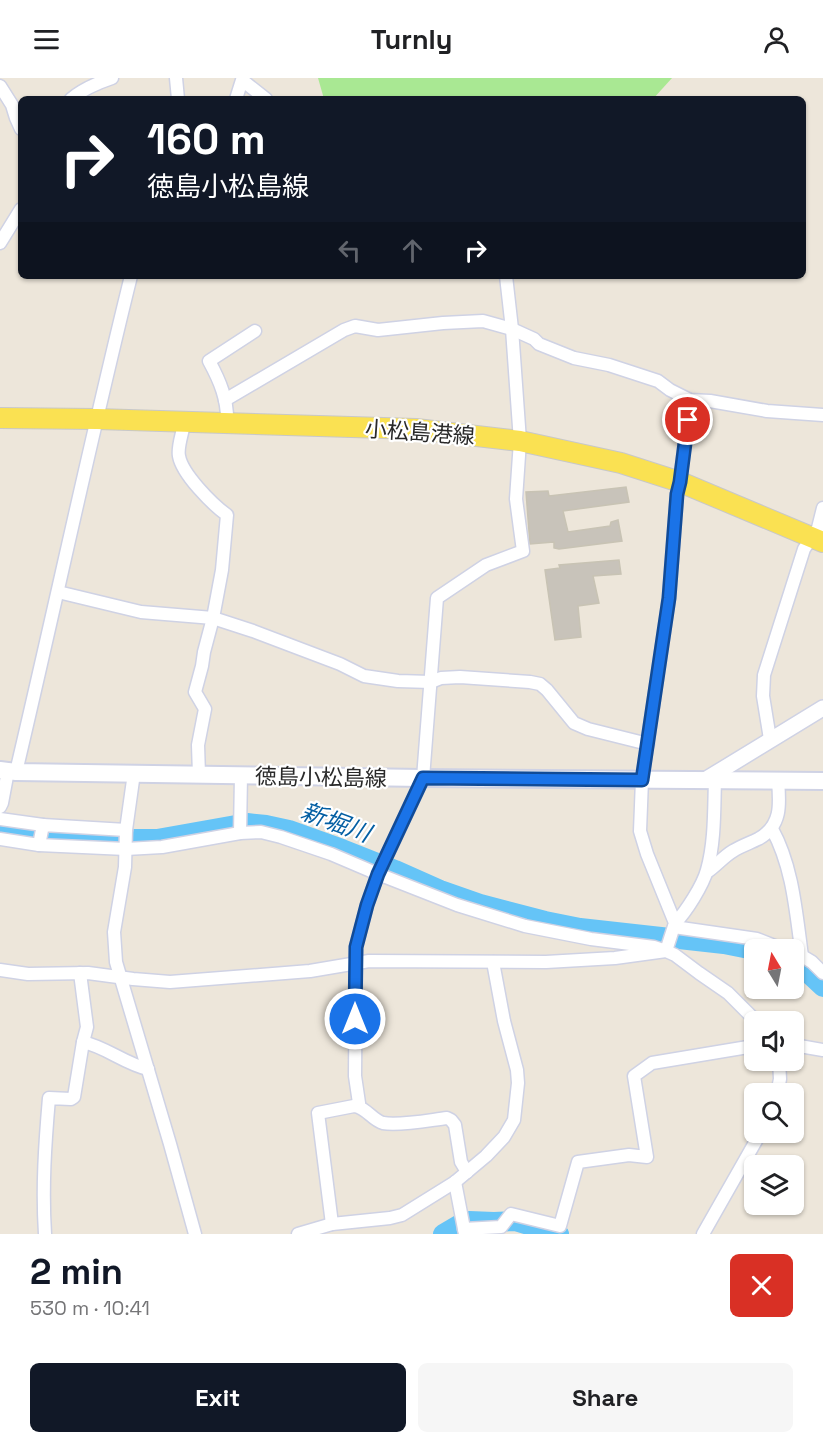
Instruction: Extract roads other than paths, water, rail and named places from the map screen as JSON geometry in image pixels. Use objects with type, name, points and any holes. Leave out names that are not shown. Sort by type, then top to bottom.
[{"type":"main road","name":"小松島港線","points":[[0,417],[416,429],[520,441],[621,463],[680,482],[817,540]]},
{"type":"main road","name":"徳島小松島線","points":[[8,771],[423,778],[823,781]]},
{"type":"street","points":[[176,78],[178,96]]},
{"type":"street","points":[[74,96],[103,79]]},
{"type":"street","points":[[237,96],[242,80],[262,96]]},
{"type":"street","points":[[0,86],[12,105],[18,122]]},
{"type":"street","points":[[0,243],[18,214]]},
{"type":"street","points":[[0,807],[58,592],[129,279]]},
{"type":"street","points":[[359,1106],[355,1077],[356,947],[367,905],[379,873],[423,778],[437,598],[486,565],[523,551],[516,499],[520,441],[506,279]]},
{"type":"street","points":[[225,400],[344,330],[355,326],[378,330],[483,321],[512,329],[534,339],[539,344],[574,358],[609,365],[658,381],[690,400],[710,401],[767,411],[823,415]]},
{"type":"street","points":[[227,423],[227,410],[219,380],[208,361],[255,331]]},
{"type":"street","points":[[674,927],[640,831],[642,780],[669,598],[677,494],[690,400]]},
{"type":"street","points":[[184,423],[178,457],[195,485],[227,515],[222,570],[195,692],[206,709],[198,744],[199,775]]},
{"type":"street","points":[[770,739],[763,696],[764,675],[804,549],[817,540],[823,508]]},
{"type":"street","points":[[58,592],[141,612],[213,618],[340,664],[364,676],[398,681],[431,682],[441,678],[460,677],[530,681],[540,684],[547,690],[573,723],[648,744]]},
{"type":"street","points":[[667,948],[674,927],[707,872],[711,846],[710,780],[770,739],[823,708]]},
{"type":"street","points":[[134,772],[125,867],[114,932],[116,962],[195,1234]]},
{"type":"street","points":[[239,831],[241,775]]},
{"type":"street","points":[[707,872],[731,852],[760,838],[772,829],[776,821],[779,799],[778,781]]},
{"type":"street","points":[[0,819],[41,835],[126,839]]},
{"type":"street","points":[[772,829],[778,840],[793,894],[797,939]]},
{"type":"street","points":[[0,839],[41,835],[126,839],[162,847],[239,831],[261,832],[331,854],[457,905],[525,926],[591,939],[667,948],[728,993],[746,1011]]},
{"type":"street","points":[[674,927],[757,939]]},
{"type":"street","points":[[0,970],[28,974],[80,973],[170,982],[310,970],[382,961],[595,960],[667,948]]},
{"type":"street","points":[[804,957],[823,973]]},
{"type":"street","points":[[298,1234],[332,1224],[402,1215],[455,1182],[504,1137],[514,1120],[518,1083],[494,962]]},
{"type":"street","points":[[45,1234],[44,1155],[49,1098],[70,1099],[74,1097],[87,1027],[80,973]]},
{"type":"street","points":[[83,1042],[103,1048],[136,1066],[148,1069]]},
{"type":"street","points":[[804,1047],[823,1050]]},
{"type":"street","points":[[455,1182],[464,1227],[501,1227],[511,1214],[560,1226],[578,1162],[629,1155],[646,1157],[634,1076],[652,1063],[744,1048]]},
{"type":"street","points":[[332,1224],[318,1113],[359,1106],[385,1123],[447,1118],[455,1125],[460,1162],[467,1172]]},
{"type":"street","points":[[703,1234],[755,1143]]},
{"type":"waterway","name":"新堀川","points":[[0,830],[73,839],[157,839],[247,823],[266,825],[289,830],[342,849],[440,890],[480,904],[545,921],[580,928],[744,948]]},
{"type":"waterway","name":"新堀川","points":[[804,971],[823,987]]},
{"type":"waterway","points":[[443,1234],[469,1221],[515,1221],[559,1234]]}]
